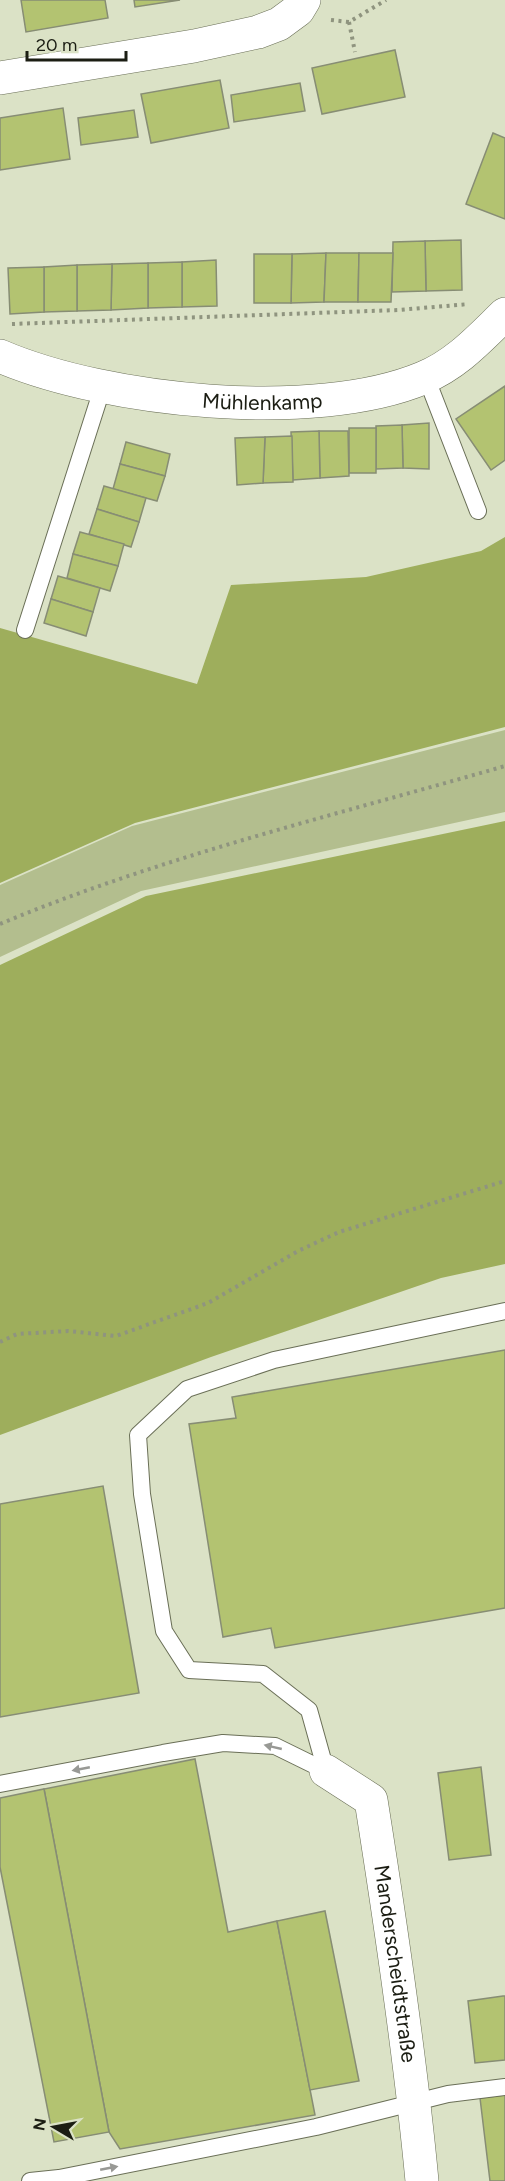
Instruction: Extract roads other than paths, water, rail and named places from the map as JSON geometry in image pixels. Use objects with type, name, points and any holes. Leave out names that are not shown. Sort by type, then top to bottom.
[{"type":"street","points":[[0,78],[194,46],[258,32],[279,24],[301,5]]},
{"type":"street","name":"Mühlenkamp","points":[[0,356],[65,378],[103,386],[203,400],[302,403],[339,400],[401,386],[426,377],[469,351],[505,314]]},
{"type":"street","name":"Manderscheidtstraße","points":[[326,1771],[370,1800],[415,2102],[422,2181]]},
{"type":"lane","points":[[426,377],[478,511]]},
{"type":"lane","points":[[25,630],[103,386]]},
{"type":"lane","points":[[326,1771],[309,1710],[263,1674],[189,1670],[164,1631],[142,1494],[138,1435],[187,1389],[274,1360],[505,1311]]},
{"type":"lane","points":[[0,1784],[222,1743],[275,1746],[326,1771]]},
{"type":"lane","points":[[30,2181],[59,2178],[316,2127],[448,2094],[505,2087]]}]
